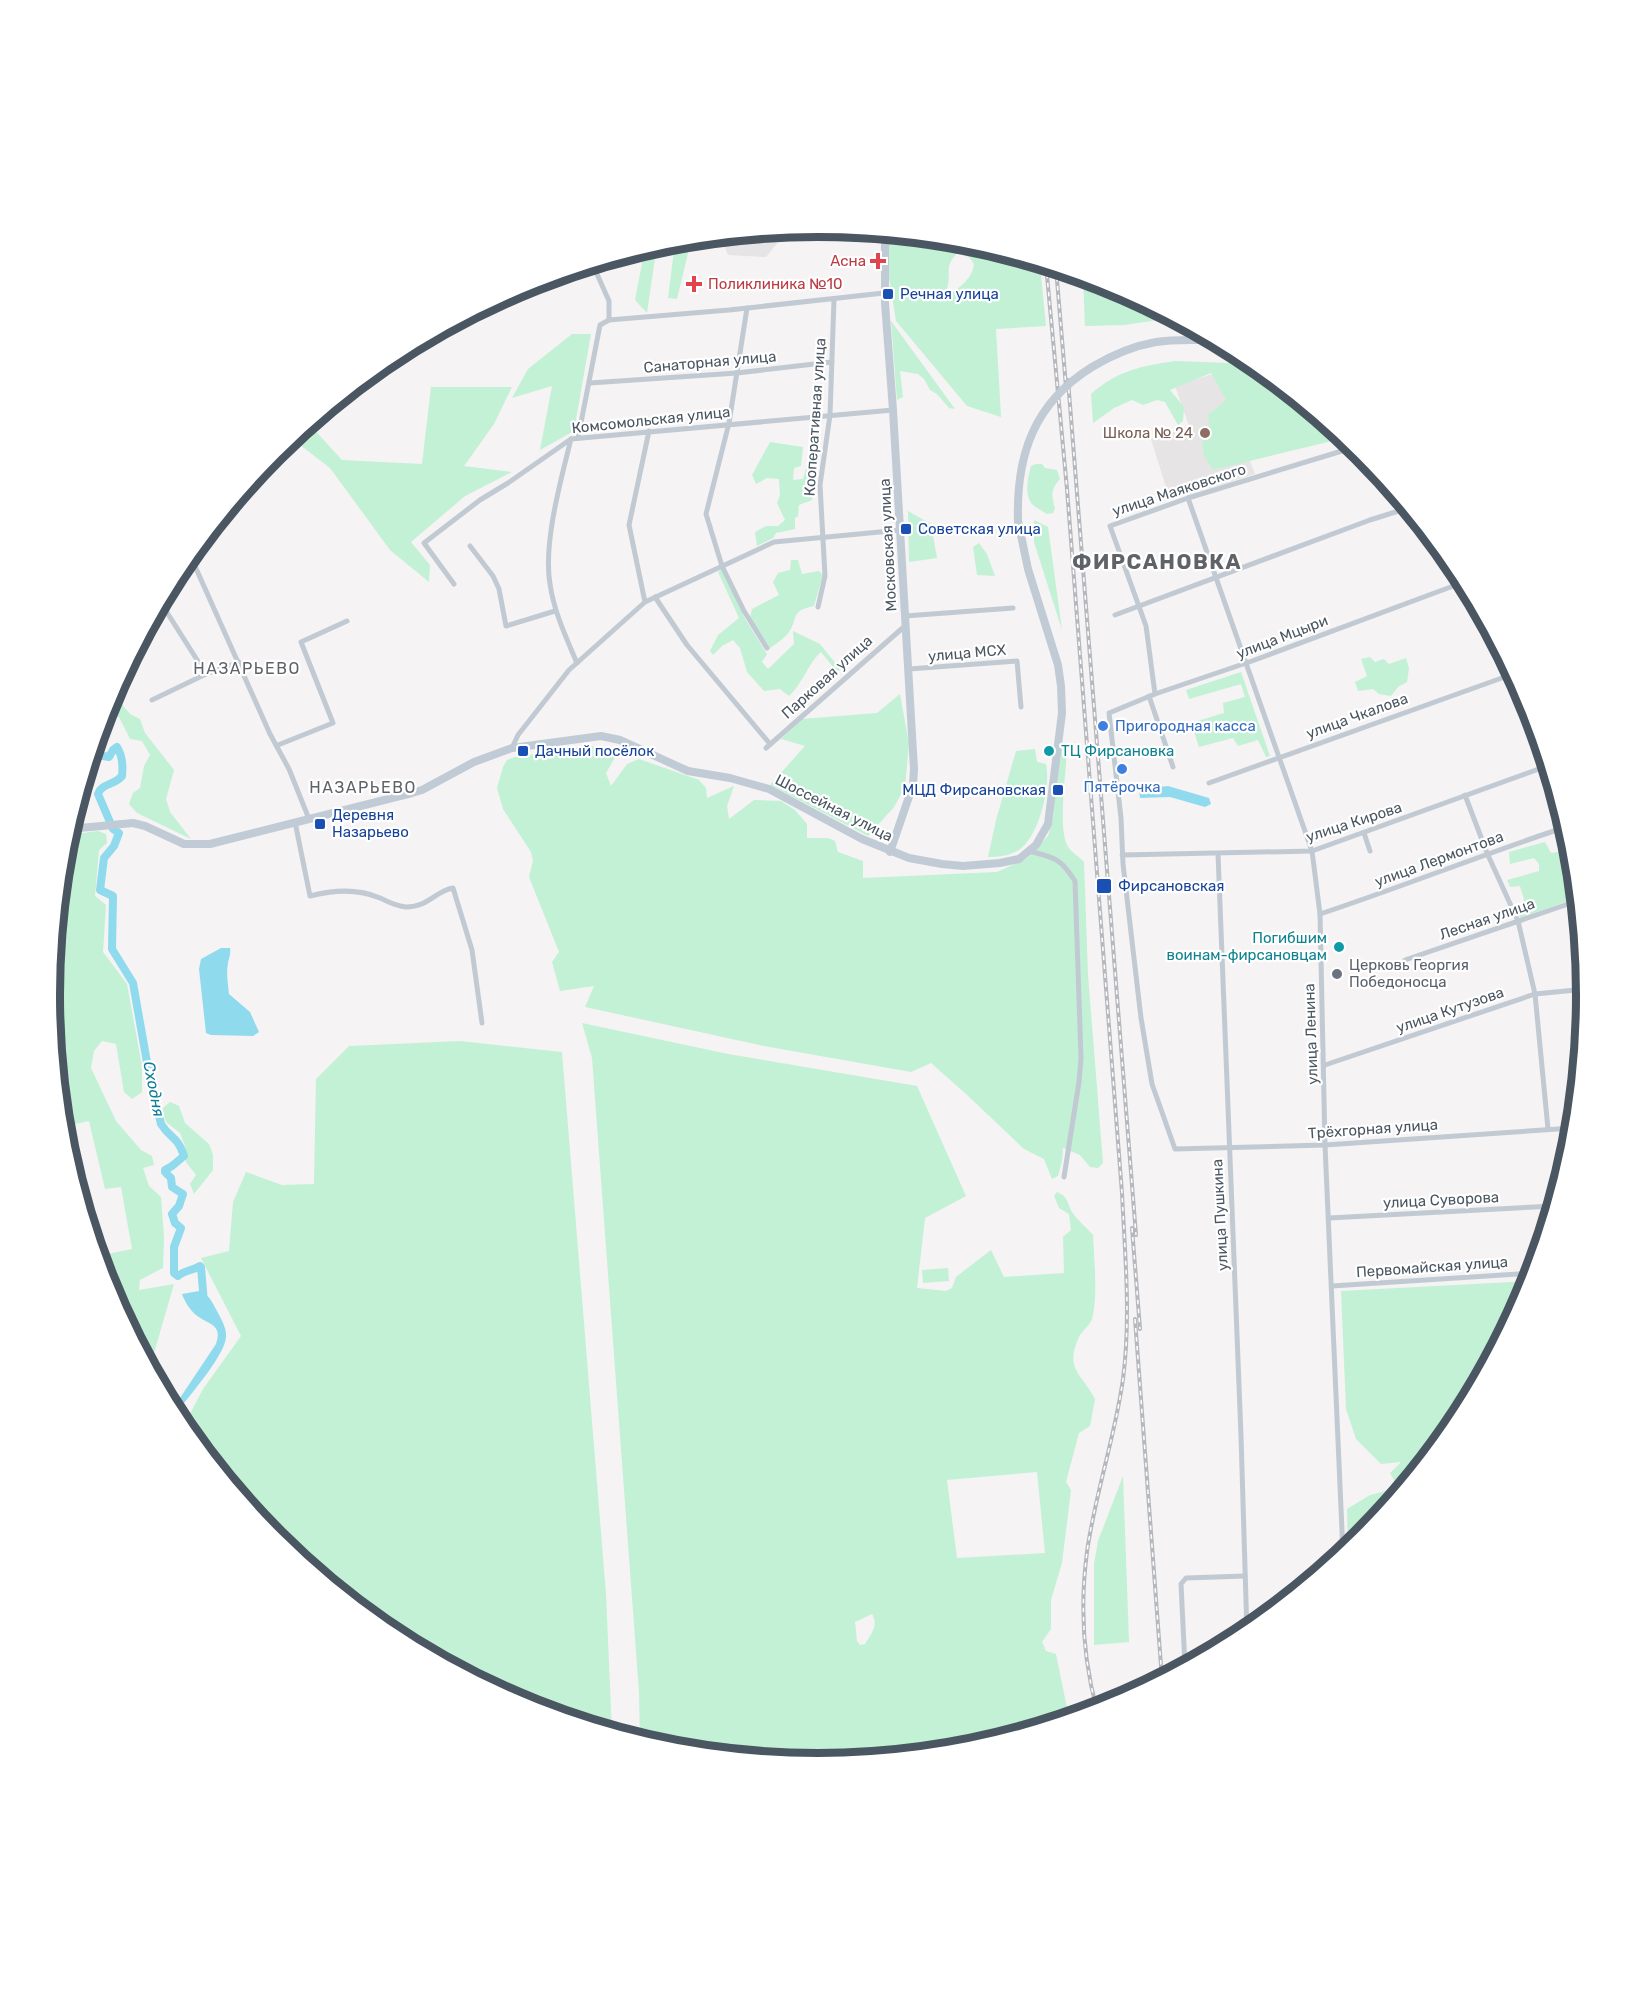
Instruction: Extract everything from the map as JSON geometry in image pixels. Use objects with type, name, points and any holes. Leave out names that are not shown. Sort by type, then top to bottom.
[{"type":"street","name":"Московская улица","points":[[885,241],[884,293],[901,530],[914,769],[913,785],[890,852]]},
{"type":"street","points":[[596,271],[609,301],[609,320]]},
{"type":"street","points":[[577,663],[555,611],[549,582],[549,543],[574,438],[590,383],[600,325],[609,320],[884,293]]},
{"type":"street","name":"Кооперативная улица","points":[[818,607],[825,576],[820,484],[830,415],[834,299]]},
{"type":"street","points":[[747,308],[729,423],[706,514],[722,566],[744,611],[767,648]]},
{"type":"street","points":[[1029,851],[1036,845],[1048,824],[1060,734],[1061,686],[1058,665],[1028,569],[1018,520],[1017,492],[1029,440],[1051,401],[1066,387],[1104,360],[1135,347],[1177,340],[1199,340]]},
{"type":"street","name":"Санаторная улица","points":[[590,383],[737,373],[832,362]]},
{"type":"street","name":"Комсомольская улица","points":[[454,584],[424,543],[480,500],[574,438],[893,410]]},
{"type":"street","points":[[645,602],[629,525],[649,431]]},
{"type":"street","name":"улица Маяковского","points":[[1173,766],[1152,695],[1146,626],[1110,526],[1188,498],[1344,450]]},
{"type":"street","name":"улица Ленина","points":[[1188,498],[1312,851],[1320,914],[1325,1145],[1343,1542]]},
{"type":"street","points":[[1115,615],[1216,576],[1400,511]]},
{"type":"street","points":[[512,748],[518,735],[569,670],[645,602],[774,542],[901,530]]},
{"type":"street","points":[[470,546],[494,576],[506,626],[555,611]]},
{"type":"street","points":[[195,565],[289,769],[309,819]]},
{"type":"street","name":"улица Мцыри","points":[[1122,855],[1109,713],[1152,695],[1246,663],[1455,585]]},
{"type":"street","name":"Парковая улица","points":[[656,597],[687,645],[768,746],[906,620]]},
{"type":"street","points":[[906,620],[1013,608]]},
{"type":"street","points":[[166,610],[206,674]]},
{"type":"street","points":[[278,746],[333,723],[301,642],[347,621]]},
{"type":"street","name":"улица МСХ","points":[[909,669],[1017,661],[1021,707]]},
{"type":"street","points":[[152,700],[206,674],[238,662]]},
{"type":"street","name":"улица Чкалова","points":[[1209,783],[1505,677]]},
{"type":"street","name":"Шоссейная улица","points":[[79,828],[133,823],[184,844],[210,844],[422,790],[468,764],[512,748],[601,736],[620,740],[688,771],[750,782],[769,789],[862,839],[890,852],[922,862],[963,866],[1011,861],[1029,851]]},
{"type":"street","name":"улица Кирова","points":[[1122,855],[1312,851],[1364,834],[1541,767]]},
{"type":"street","points":[[1465,795],[1487,853],[1518,921],[1535,994],[1548,1129]]},
{"type":"street","points":[[295,822],[310,896],[344,890],[379,898],[390,904],[409,907],[427,902],[446,889],[453,888],[472,950],[482,1023]]},
{"type":"street","name":"улица Лермонтова","points":[[1320,914],[1382,894],[1487,853],[1557,830]]},
{"type":"street","points":[[1364,834],[1370,851]]},
{"type":"street","points":[[1029,851],[1049,856],[1063,863],[1075,881],[1081,1058],[1064,1177]]},
{"type":"street","name":"улица Пушкина","points":[[1218,854],[1246,1621]]},
{"type":"street","name":"Трёхгорная улица","points":[[1122,855],[1136,984],[1152,1084],[1174,1149],[1325,1145],[1564,1128]]},
{"type":"street","name":"Лесная улица","points":[[1405,960],[1571,903]]},
{"type":"street","name":"улица Кутузова","points":[[1325,1065],[1535,994],[1576,990]]},
{"type":"street","name":"улица Суворова","points":[[1329,1218],[1546,1206]]},
{"type":"street","name":"Первомайская улица","points":[[1332,1286],[1523,1274]]},
{"type":"street","points":[[1185,1658],[1181,1584],[1186,1578],[1245,1576]]},
{"type":"shaded area","points":[[778,239],[779,241],[766,257],[728,255],[724,244]]},
{"type":"shaded area","name":"Школа № 24","points":[[1216,373],[1255,474],[1170,500],[1151,439],[1189,426],[1175,386]]},
{"type":"green space","points":[[889,241],[966,252],[1041,271],[1046,326],[996,329],[1001,417],[967,406],[896,321],[888,271]],"holes":[[[957,253],[969,257],[974,264],[969,277],[950,294],[947,289],[949,267]]]},
{"type":"green space","points":[[689,249],[677,299],[668,298],[674,251]]},
{"type":"green space","points":[[655,255],[647,313],[635,300],[643,258]]},
{"type":"green space","points":[[1083,286],[1160,320],[1124,325],[1085,326]]},
{"type":"green space","points":[[891,321],[955,409],[949,408],[937,394],[930,390],[918,374],[900,371],[903,397],[897,400]]},
{"type":"green space","points":[[572,334],[591,334],[574,431],[540,450],[552,386],[512,398],[528,369]]},
{"type":"green space","points":[[1176,361],[1236,363],[1279,394],[1333,441],[1213,470],[1204,456],[1202,442],[1210,431],[1208,415],[1226,400],[1211,373],[1170,390],[1184,407],[1183,421],[1178,425],[1165,402],[1157,400],[1143,405],[1132,400],[1114,408],[1093,423],[1091,394],[1121,374]]},
{"type":"green space","points":[[431,387],[512,387],[494,424],[464,466],[512,472],[465,496],[411,542],[430,565],[429,582],[390,550],[330,468],[299,444],[314,430],[342,460],[422,464]]},
{"type":"green space","points":[[770,442],[803,447],[801,466],[794,468],[793,480],[803,479],[807,465],[816,464],[812,500],[799,505],[798,516],[795,518],[795,529],[776,533],[773,538],[757,546],[755,532],[766,526],[778,526],[785,520],[777,503],[780,495],[779,479],[767,478],[756,484],[752,475]]},
{"type":"green space","points":[[1036,464],[1057,470],[1060,479],[1053,492],[1055,508],[1053,513],[1047,514],[1036,507],[1028,497],[1027,487],[1031,466]]},
{"type":"green space","points":[[908,511],[931,524],[937,558],[909,562]]},
{"type":"green space","points":[[1034,520],[1048,527],[1062,630],[1034,542]]},
{"type":"green space","points":[[979,543],[987,554],[995,576],[977,575],[973,547]]},
{"type":"green space","points":[[791,560],[798,560],[802,574],[819,571],[823,575],[814,606],[798,612],[787,634],[770,648],[750,617],[752,609],[779,595],[773,582],[778,573],[790,570]]},
{"type":"green space","points":[[722,569],[744,617],[767,654],[762,662],[768,669],[794,644],[793,631],[820,644],[840,669],[837,672],[821,652],[789,696],[780,689],[764,691],[747,672],[740,648],[733,640],[713,655],[710,651],[718,635],[739,618],[718,572]]},
{"type":"green space","points":[[1370,657],[1375,662],[1384,659],[1389,664],[1406,658],[1409,668],[1407,682],[1398,687],[1391,696],[1379,694],[1373,689],[1358,691],[1355,682],[1367,676],[1361,659]]},
{"type":"green space","points":[[1241,672],[1270,756],[1266,757],[1258,740],[1238,746],[1233,738],[1199,747],[1191,723],[1224,713],[1223,703],[1245,697],[1241,684],[1189,699],[1186,690]]},
{"type":"green space","points":[[900,694],[909,744],[905,787],[894,807],[868,836],[770,785],[805,746],[781,739],[802,719],[877,713]]},
{"type":"green space","points":[[120,700],[130,714],[140,719],[145,733],[174,770],[166,799],[170,812],[191,839],[137,813],[129,804],[133,793],[140,788],[144,766],[150,755],[142,741],[130,739],[119,717],[113,717]]},
{"type":"green space","points":[[1061,744],[1067,750],[1063,813],[1064,836],[1068,847],[1084,862],[1088,975],[1103,1163],[1098,1168],[1090,1167],[1080,1155],[1063,1148],[1058,1176],[1052,1179],[1044,1159],[1024,1149],[931,1063],[911,1072],[764,1046],[585,1007],[594,986],[560,991],[552,962],[559,952],[529,877],[533,861],[531,852],[503,809],[497,788],[507,760],[515,757],[590,746],[608,748],[615,757],[606,773],[611,786],[627,764],[639,759],[699,780],[706,788],[707,798],[734,786],[727,806],[729,819],[754,800],[781,801],[795,810],[807,824],[807,838],[828,838],[835,841],[838,852],[863,861],[863,878],[997,872],[1026,859],[1048,836],[1053,818]]},
{"type":"green space","points":[[1035,749],[1037,762],[1046,764],[1047,774],[1045,798],[1038,823],[1019,850],[1004,856],[988,857],[1016,751]]},
{"type":"green space","points":[[98,831],[106,834],[107,843],[99,850],[95,896],[106,905],[103,952],[127,984],[142,1066],[142,1092],[132,1099],[124,1092],[116,1044],[102,1041],[94,1051],[91,1068],[116,1121],[141,1150],[152,1156],[154,1165],[143,1168],[149,1186],[161,1197],[164,1237],[163,1268],[140,1280],[139,1290],[174,1284],[153,1357],[138,1331],[106,1254],[132,1249],[121,1187],[105,1189],[89,1121],[72,1125],[66,1094],[60,996],[62,946],[66,897],[78,834]]},
{"type":"green space","points":[[1545,842],[1551,853],[1562,851],[1570,900],[1520,918],[1518,910],[1523,906],[1524,899],[1520,886],[1510,887],[1507,880],[1539,871],[1539,864],[1534,858],[1510,864],[1509,852]]},
{"type":"green space","points":[[582,1023],[728,1054],[917,1086],[966,1196],[925,1218],[917,1288],[946,1291],[952,1288],[956,1277],[991,1250],[1004,1277],[1064,1273],[1063,1237],[1071,1230],[1069,1214],[1059,1208],[1054,1196],[1057,1192],[1065,1198],[1074,1215],[1093,1235],[1094,1310],[1091,1321],[1079,1337],[1073,1357],[1076,1371],[1095,1399],[1090,1426],[1079,1433],[1066,1482],[1071,1490],[1062,1563],[1051,1600],[1051,1629],[1042,1642],[1046,1651],[1056,1654],[1068,1711],[1014,1728],[917,1747],[818,1754],[768,1752],[719,1747],[640,1732],[639,1692],[592,1058]],"holes":[[[1037,1472],[1045,1553],[957,1558],[947,1480]],[[872,1614],[873,1629],[865,1644],[860,1645],[857,1641],[855,1622]]]},
{"type":"green space","points":[[460,1041],[562,1052],[606,1594],[612,1725],[528,1696],[483,1675],[397,1626],[357,1597],[318,1565],[248,1495],[188,1417],[203,1389],[241,1336],[201,1258],[229,1251],[233,1202],[246,1172],[282,1185],[314,1184],[316,1079],[349,1046]]},
{"type":"green space","points":[[170,1102],[179,1106],[185,1123],[209,1144],[213,1155],[213,1170],[194,1194],[190,1184],[196,1175],[186,1162],[185,1146],[180,1133],[166,1122],[162,1109]]},
{"type":"green space","points":[[948,1268],[949,1281],[923,1283],[922,1270]]},
{"type":"green space","points":[[1520,1282],[1498,1331],[1474,1375],[1448,1417],[1397,1484],[1390,1473],[1401,1462],[1381,1464],[1356,1439],[1346,1409],[1341,1291]]},
{"type":"green space","points":[[1123,1476],[1129,1642],[1094,1645],[1094,1564],[1098,1541]]},
{"type":"green space","points":[[1386,1491],[1386,1497],[1348,1537],[1347,1509],[1370,1495]]},
{"type":"water","points":[[1168,786],[1209,798],[1211,804],[1205,807],[1170,797],[1140,798],[1139,789]]},
{"type":"water","points":[[221,948],[230,948],[227,971],[229,994],[250,1012],[259,1032],[253,1036],[206,1033],[199,969],[201,959]]},
{"type":"water","points":[[199,1291],[205,1294],[212,1302],[226,1330],[226,1337],[213,1366],[182,1406],[178,1401],[216,1344],[218,1337],[214,1326],[194,1313],[182,1294]]},
{"type":"waterway","name":"Сходня","points":[[99,755],[109,757],[117,747],[122,765],[122,776],[102,788],[98,794],[113,829],[119,833],[114,846],[104,858],[100,890],[113,896],[112,949],[133,983],[148,1068],[161,1124],[179,1144],[184,1156],[165,1170],[171,1178],[172,1187],[183,1194],[179,1206],[172,1214],[175,1223],[181,1228],[174,1247],[174,1273],[178,1276],[200,1266],[204,1303]]},
{"type":"railway","points":[[1047,273],[1067,489],[1122,1193],[1127,1286],[1127,1332],[1123,1379],[1091,1530],[1085,1572],[1084,1632],[1095,1701]]},
{"type":"railway","points":[[1057,276],[1066,387]]},
{"type":"railway","points":[[1068,380],[1136,1235]]},
{"type":"railway","points":[[1132,1228],[1140,1329]]},
{"type":"railway","points":[[1135,1319],[1161,1671]]},
{"type":"place","name":"Асна","points":[[878,261]]},
{"type":"place","name":"Поликлиника №10","points":[[694,284]]},
{"type":"place","name":"Речная улица","points":[[888,294]]},
{"type":"place","name":"Школа № 24","points":[[1205,433]]},
{"type":"place","name":"Советская улица","points":[[906,529]]},
{"type":"place","name":"Пригородная касса","points":[[1103,726]]},
{"type":"place","name":"Дачный посёлок","points":[[523,751]]},
{"type":"place","name":"ТЦ Фирсановка","points":[[1049,751]]},
{"type":"place","name":"Пятёрочка","points":[[1122,769]]},
{"type":"place","name":"МЦД Фирсановская","points":[[1058,790]]},
{"type":"place","name":"Деревня Назарьево","points":[[320,824]]},
{"type":"place","name":"Фирсановская","points":[[1104,886]]},
{"type":"place","name":"Погибшим воинам-фирсановцам","points":[[1339,947]]},
{"type":"place","name":"Церковь Георгия Победоносца","points":[[1337,974]]},
{"type":"district","name":"ФИРСАНОВКА","points":[[1157,561]]},
{"type":"district","name":"НАЗАРЬЕВО","points":[[247,668]]},
{"type":"district","name":"НАЗАРЬЕВО","points":[[363,787]]}]
